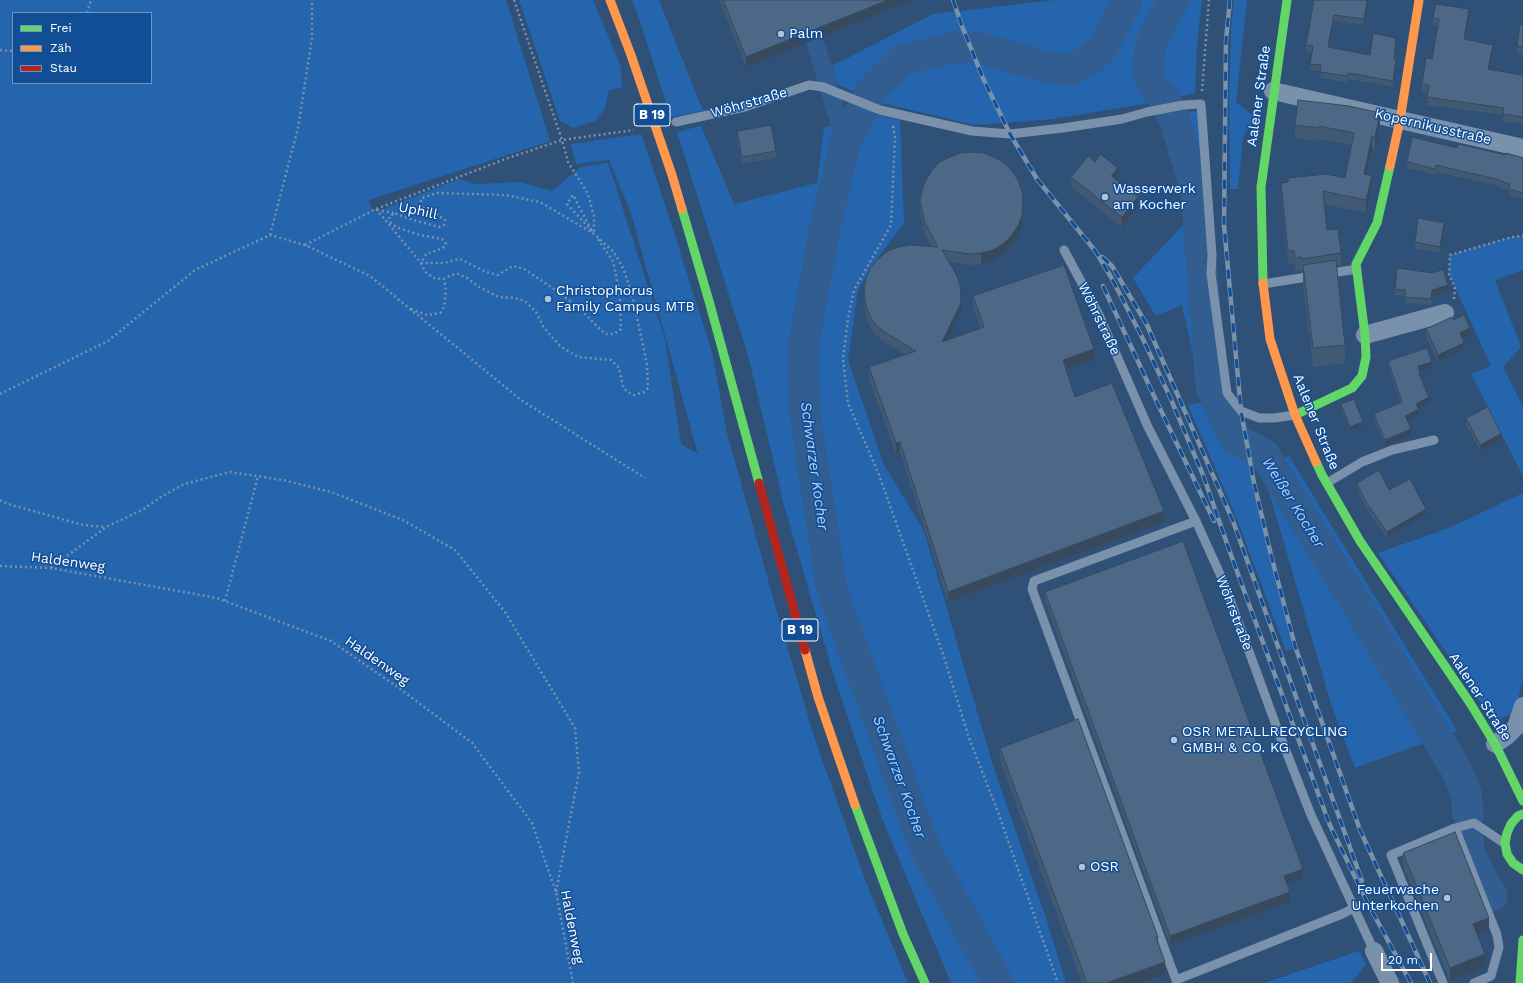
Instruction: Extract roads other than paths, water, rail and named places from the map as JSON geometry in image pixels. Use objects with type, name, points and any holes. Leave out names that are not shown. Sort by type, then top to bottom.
[{"type":"main road","name":"B 19","points":[[610,0],[631,55],[672,175],[707,295],[818,697],[864,833],[903,934],[925,983]]},
{"type":"main road","name":"Aalener Straße","points":[[1287,0],[1273,91],[1261,187],[1263,284],[1270,339],[1295,415],[1327,483],[1360,541],[1470,703],[1495,744],[1523,801]]},
{"type":"main road","points":[[1295,415],[1352,388],[1362,376],[1366,357],[1365,335],[1356,264],[1377,224],[1400,120],[1419,0]]},
{"type":"main road","points":[[1523,814],[1518,816],[1511,824],[1507,833],[1506,843],[1507,854],[1513,862],[1523,870]]},
{"type":"main road","points":[[1520,983],[1523,940]]},
{"type":"street","name":"Kopernikusstraße","points":[[1273,91],[1523,148]]},
{"type":"street","points":[[1365,335],[1445,313]]},
{"type":"street","points":[[1495,744],[1516,727],[1523,706]]},
{"type":"street","name":"Wöhrstraße","points":[[1374,951],[1390,983]]},
{"type":"lane","name":"Wöhrstraße","points":[[676,122],[745,107],[808,85],[823,87],[880,110],[972,131],[1010,134],[1122,119],[1183,105],[1201,104],[1212,255],[1211,274],[1227,393],[1241,411],[1259,418],[1274,418],[1295,415]]},
{"type":"lane","name":"Wöhrstraße","points":[[1064,250],[1099,315],[1148,427],[1196,521],[1224,583],[1277,728],[1311,815],[1374,951]]},
{"type":"lane","points":[[1263,284],[1357,269]]},
{"type":"lane","points":[[1327,483],[1362,462],[1392,450],[1434,440]]},
{"type":"lane","points":[[1196,521],[1034,581],[1032,589],[1176,980],[1354,908]]},
{"type":"lane","points":[[1443,983],[1391,855],[1455,828],[1474,823],[1506,843]]},
{"type":"lane","points":[[1455,828],[1497,936],[1499,946],[1491,976],[1474,983]]},
{"type":"waterway","name":"Schwarzer Kocher","points":[[998,983],[926,850],[832,591],[805,415],[803,348],[823,237],[845,143],[871,90],[903,60],[952,48],[976,47],[1054,69],[1071,70],[1091,59],[1104,46],[1127,0]]},
{"type":"waterway","name":"Weißer Kocher","points":[[1174,0],[1153,37],[1147,68],[1154,87],[1163,97],[1174,118],[1196,191],[1211,387],[1235,439],[1264,454],[1370,626],[1456,769],[1466,793],[1468,814]]},
{"type":"waterway","points":[[816,45],[845,143]]},
{"type":"waterway","name":"Weißer Kocher","points":[[1468,838],[1470,855],[1492,896]]},
{"type":"railway","points":[[953,0],[983,78],[1010,134],[1037,179],[1096,252],[1111,277],[1142,337],[1170,397],[1203,475],[1329,823],[1366,900],[1411,983]]},
{"type":"railway","points":[[1230,0],[1226,40],[1224,225],[1241,411],[1254,483],[1295,646],[1360,830],[1430,983]]},
{"type":"railway","points":[[1102,257],[1112,266],[1147,325],[1233,521],[1362,881]]},
{"type":"railway","points":[[1103,286],[1214,521]]},
{"type":"place","name":"Palm","points":[[781,34]]},
{"type":"place","name":"Wasserwerk am Kocher","points":[[1105,197]]},
{"type":"place","name":"Christophorus Family Campus MTB","points":[[548,299]]},
{"type":"place","name":"OSR METALLRECYCLING GMBH & CO. KG","points":[[1174,740]]},
{"type":"place","name":"OSR","points":[[1082,867]]},
{"type":"place","name":"Feuerwache Unterkochen","points":[[1447,898]]}]
